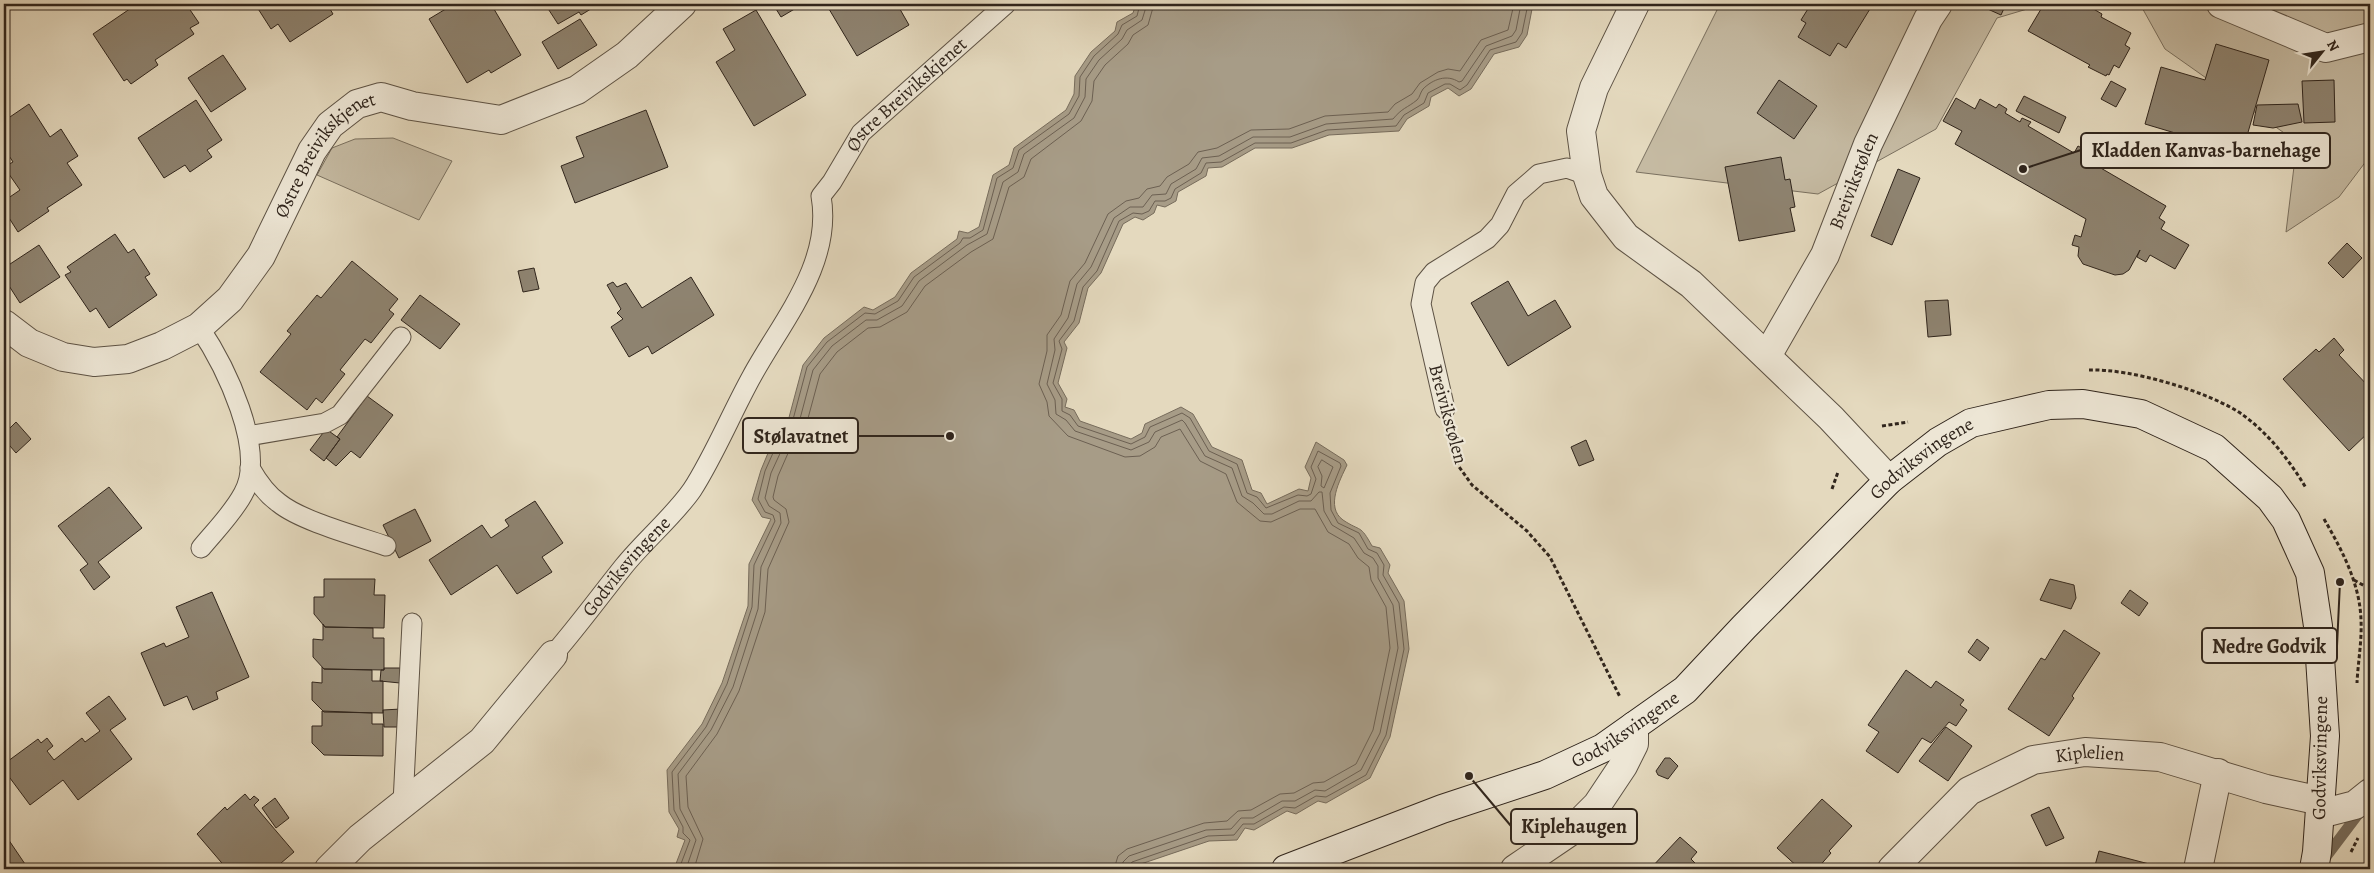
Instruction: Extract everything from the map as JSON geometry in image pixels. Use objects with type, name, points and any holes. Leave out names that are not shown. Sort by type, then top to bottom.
[{"type":"street","name":"Østre Breivikskjenet","points":[[4,324],[29,343],[64,357],[94,362],[128,359],[162,346],[199,327],[230,299],[260,256],[312,152],[330,125],[357,104],[381,97],[412,106],[502,120],[576,90],[627,54],[682,4]]},
{"type":"street","points":[[1635,4],[1594,88],[1581,131],[1586,175],[1594,196],[1626,237],[1691,284],[1831,418],[1889,480]]},
{"type":"street","name":"Breivikstølen","points":[[1767,356],[1825,254],[1868,144],[1928,19],[1938,4]]},
{"type":"street","points":[[2221,4],[2326,48],[2370,36]]},
{"type":"street","name":"Godviksvingene","points":[[1286,869],[1442,809],[1545,775],[1603,748],[1628,714],[1645,720],[1686,690],[1889,480],[1938,442],[1971,423],[2049,405],[2083,404],[2141,414],[2214,448],[2270,498],[2286,520],[2310,573],[2318,626],[2325,736],[2321,808],[2314,869]]},
{"type":"street","name":"Godviksvingene","points":[[329,869],[360,838],[482,741],[553,655]]},
{"type":"street","points":[[1515,869],[1570,831],[1597,806],[1623,766],[1634,744],[1628,714]]},
{"type":"street","name":"Kiplelien","points":[[1892,869],[1969,792],[2033,760],[2084,752],[2160,757],[2218,773],[2321,808]]},
{"type":"street","points":[[2198,869],[2218,773]]},
{"type":"street","points":[[2321,808],[2355,805],[2370,793]]},
{"type":"lane","name":"Østre Breivikskjenet","points":[[821,196],[832,182],[861,133],[1006,4]]},
{"type":"lane","name":"Breivikstølen","points":[[1445,409],[1421,304],[1425,283],[1434,272],[1487,239],[1500,225],[1516,194],[1539,174],[1567,168],[1586,175]]},
{"type":"lane","name":"Godviksvingene","points":[[553,655],[589,613],[624,566],[692,490],[753,374],[793,308],[817,256],[824,213],[821,196]]},
{"type":"lane","points":[[199,327],[214,349],[233,387],[248,436],[250,468],[244,493],[201,548]]},
{"type":"lane","points":[[248,436],[324,424],[340,415],[401,337]]},
{"type":"lane","points":[[250,468],[261,487],[279,504],[302,516],[386,546]]},
{"type":"lane","points":[[403,803],[412,623]]},
{"type":"path","name":"Breivikstølen","points":[[1445,409],[1457,464],[1472,484],[1527,531],[1550,557],[1628,714]]},
{"type":"path","points":[[2354,580],[2370,589]]},
{"type":"path","points":[[2349,856],[2360,832]]},
{"type":"shaded area","points":[[1720,4],[2044,4],[1997,18],[1936,129],[1818,194],[1636,172]]},
{"type":"shaded area","points":[[2140,4],[2370,4],[2370,156],[2339,197],[2286,232],[2297,142],[2165,49]]},
{"type":"shaded area","points":[[393,138],[452,161],[419,220],[317,175],[332,148],[355,139]]},
{"type":"water","points":[[1136,4],[1533,4],[1527,35],[1519,47],[1494,54],[1471,89],[1459,96],[1448,88],[1431,97],[1429,106],[1407,119],[1399,131],[1329,135],[1292,148],[1255,148],[1222,167],[1208,168],[1206,176],[1178,192],[1176,201],[1165,207],[1157,205],[1154,213],[1143,220],[1135,217],[1123,224],[1101,273],[1088,288],[1079,323],[1064,342],[1067,348],[1058,383],[1067,399],[1065,407],[1074,410],[1080,421],[1131,439],[1142,433],[1145,424],[1181,407],[1193,414],[1212,447],[1242,460],[1252,490],[1261,493],[1267,504],[1299,489],[1308,491],[1311,478],[1305,467],[1316,442],[1344,460],[1347,465],[1336,493],[1335,508],[1343,520],[1362,531],[1372,546],[1380,548],[1390,565],[1388,573],[1404,601],[1409,649],[1390,737],[1370,778],[1326,803],[1318,801],[1296,814],[1287,811],[1254,830],[1245,828],[1237,840],[1209,841],[1126,869],[674,869],[685,840],[677,837],[679,829],[669,812],[667,770],[702,724],[722,683],[748,606],[749,564],[771,519],[762,517],[752,500],[761,470],[773,441],[787,425],[803,365],[824,338],[864,307],[873,310],[895,297],[911,273],[957,239],[959,231],[968,233],[979,227],[993,175],[1009,165],[1014,148],[1066,110],[1074,94],[1075,76],[1091,52],[1115,31],[1117,22],[1133,13]]},
{"type":"building","points":[[137,4],[174,4],[177,8],[186,4],[199,23],[190,28],[194,34],[155,60],[158,65],[131,84],[127,79],[124,81],[93,34]]},
{"type":"building","points":[[255,4],[327,4],[333,14],[290,42],[278,24],[271,29]]},
{"type":"building","points":[[454,4],[491,4],[521,55],[491,73],[489,70],[467,83],[429,19]]},
{"type":"building","points":[[545,4],[599,4],[581,15],[579,12],[558,24]]},
{"type":"building","points":[[773,4],[803,4],[781,17]]},
{"type":"building","points":[[826,4],[897,4],[909,25],[857,56]]},
{"type":"building","points":[[1811,4],[1873,4],[1846,48],[1838,43],[1830,56],[1798,37],[1806,23],[1801,20]]},
{"type":"building","points":[[1982,4],[2006,4],[2001,15],[1981,6]]},
{"type":"building","points":[[2044,4],[2077,4],[2082,7],[2085,4],[2102,14],[2101,17],[2131,33],[2125,45],[2130,48],[2119,68],[2114,65],[2109,75],[2107,74],[2106,76],[2088,67],[2090,65],[2028,31]]},
{"type":"building","points":[[756,10],[806,95],[754,126],[716,62],[735,50],[723,29]]},
{"type":"building","points":[[580,19],[597,45],[558,69],[542,42]]},
{"type":"building","points":[[2216,44],[2269,60],[2242,153],[2145,124],[2161,67],[2205,80]]},
{"type":"building","points":[[223,55],[246,89],[211,112],[188,78]]},
{"type":"building","points":[[1779,80],[1817,106],[1794,139],[1757,113]]},
{"type":"building","points":[[2334,80],[2335,122],[2304,123],[2302,81]]},
{"type":"building","points":[[2111,81],[2126,89],[2116,107],[2101,99]]},
{"type":"building","points":[[2024,96],[2066,117],[2059,133],[2016,111]]},
{"type":"building","points":[[1956,98],[1975,109],[1980,99],[1996,108],[1999,104],[2007,109],[2005,113],[2020,122],[2022,118],[2031,122],[2028,126],[2074,153],[2078,146],[2091,153],[2087,160],[2166,206],[2159,218],[2165,222],[2161,229],[2189,245],[2175,269],[2150,255],[2146,262],[2137,257],[2140,250],[2129,270],[2123,274],[2115,275],[2083,264],[2078,256],[2079,247],[2072,245],[2075,235],[2081,237],[2086,219],[1955,144],[1962,131],[1943,121]]},
{"type":"building","points":[[196,100],[222,140],[207,150],[212,157],[190,172],[185,165],[164,178],[138,138]]},
{"type":"building","points":[[29,104],[50,137],[61,129],[78,156],[67,163],[82,185],[47,208],[49,211],[18,232],[4,210],[4,201],[20,190],[4,167],[13,162],[4,148],[4,121]]},
{"type":"building","points":[[2298,104],[2302,122],[2273,128],[2253,125],[2257,105]]},
{"type":"building","points":[[646,110],[668,167],[575,203],[561,166],[584,157],[576,137]]},
{"type":"building","points":[[1781,157],[1785,180],[1790,179],[1795,207],[1790,208],[1795,231],[1739,241],[1725,167]]},
{"type":"building","points":[[1898,169],[1920,178],[1892,245],[1871,236]]},
{"type":"building","points":[[115,234],[128,253],[134,249],[150,274],[145,277],[157,295],[109,328],[96,308],[90,312],[65,275],[71,272],[67,267]]},
{"type":"building","points":[[2347,243],[2362,258],[2343,278],[2328,263]]},
{"type":"building","points":[[39,245],[60,277],[20,303],[4,278],[4,268]]},
{"type":"building","points":[[352,261],[398,299],[389,310],[394,314],[371,343],[365,339],[340,370],[345,374],[322,403],[316,398],[307,410],[260,372],[291,334],[287,331],[317,295],[321,298]]},
{"type":"building","points":[[534,268],[539,289],[523,292],[518,271]]},
{"type":"building","points":[[691,277],[714,315],[652,354],[648,346],[629,357],[611,327],[623,319],[617,313],[621,309],[607,285],[613,282],[617,287],[626,283],[642,308]]},
{"type":"building","points":[[1508,281],[1528,316],[1555,300],[1571,327],[1508,366],[1471,303]]},
{"type":"building","points":[[420,295],[460,324],[440,349],[401,320]]},
{"type":"building","points":[[1948,300],[1951,335],[1928,337],[1925,301]]},
{"type":"building","points":[[2334,338],[2344,350],[2339,355],[2370,388],[2370,431],[2349,451],[2283,379],[2316,349],[2319,352]]},
{"type":"building","points":[[367,396],[393,415],[360,458],[351,451],[336,466],[326,458],[340,439],[337,437]]},
{"type":"building","points":[[16,422],[31,439],[16,453],[4,439],[4,434]]},
{"type":"building","points":[[326,429],[340,439],[324,461],[310,450]]},
{"type":"building","points":[[1586,440],[1594,460],[1579,466],[1571,447]]},
{"type":"building","points":[[109,487],[142,528],[98,562],[110,577],[94,590],[80,570],[88,564],[58,526]]},
{"type":"building","points":[[535,501],[563,543],[542,557],[552,572],[517,594],[497,565],[451,595],[429,560],[482,525],[491,538],[509,526],[505,520]]},
{"type":"building","points":[[415,509],[431,541],[399,558],[383,525]]},
{"type":"building","points":[[324,579],[375,579],[374,595],[385,595],[384,628],[325,627],[314,614],[314,597],[324,597]]},
{"type":"building","points":[[2050,579],[2074,585],[2076,598],[2071,609],[2040,600]]},
{"type":"building","points":[[2130,590],[2148,603],[2139,616],[2121,603]]},
{"type":"building","points":[[212,592],[249,677],[216,692],[218,699],[193,710],[187,696],[164,706],[141,653],[164,643],[166,647],[189,637],[176,607]]},
{"type":"building","points":[[323,624],[325,627],[373,628],[373,638],[384,638],[384,670],[324,669],[313,657],[313,639],[323,640]]},
{"type":"building","points":[[2064,630],[2100,653],[2049,736],[2008,709],[2041,658],[2045,660]]},
{"type":"building","points":[[1977,639],[1989,648],[1980,661],[1968,652]]},
{"type":"building","points":[[322,667],[324,669],[372,670],[372,681],[383,681],[383,713],[324,712],[312,700],[312,682],[322,683]]},
{"type":"building","points":[[384,668],[400,668],[400,683],[380,681],[381,670],[384,670]]},
{"type":"building","points":[[1906,670],[1931,688],[1936,681],[1964,700],[1960,705],[1967,710],[1956,726],[1949,722],[1931,743],[1922,738],[1898,773],[1866,751],[1879,732],[1868,725]]},
{"type":"building","points":[[109,696],[126,719],[110,730],[132,759],[78,800],[63,780],[30,805],[4,770],[4,764],[38,739],[41,743],[47,738],[53,746],[47,751],[54,760],[82,738],[85,742],[100,731],[86,713]]},
{"type":"building","points":[[401,709],[402,727],[384,727],[383,710]]},
{"type":"building","points":[[322,711],[372,713],[372,724],[383,724],[383,756],[324,755],[312,743],[312,726],[322,726]]},
{"type":"building","points":[[1946,727],[1972,746],[1948,781],[1919,761]]},
{"type":"building","points":[[1665,758],[1670,758],[1678,766],[1668,779],[1658,775],[1656,771]]},
{"type":"building","points":[[245,794],[250,800],[254,796],[259,800],[254,805],[294,852],[274,869],[227,869],[197,834],[225,807],[227,810]]},
{"type":"building","points":[[275,798],[289,818],[276,828],[262,808]]},
{"type":"building","points":[[1822,799],[1852,826],[1829,851],[1831,853],[1817,869],[1800,869],[1777,848]]},
{"type":"building","points":[[2049,807],[2064,838],[2046,846],[2031,815]]},
{"type":"building","points":[[4,833],[25,864],[18,869],[4,869]]},
{"type":"building","points":[[1680,837],[1697,852],[1691,859],[1701,869],[1650,869]]},
{"type":"building","points":[[2099,851],[2157,866],[2156,869],[2094,869]]},
{"type":"waterway","points":[[2322,862],[2362,809]]},
{"type":"place","name":"Kladden Kanvas-barnehage","points":[[2023,169]]},
{"type":"place","name":"Stølavatnet","points":[[950,436]]},
{"type":"place","name":"Nedre Godvik","points":[[2340,582]]},
{"type":"place","name":"Kiplehaugen","points":[[1469,776]]}]
